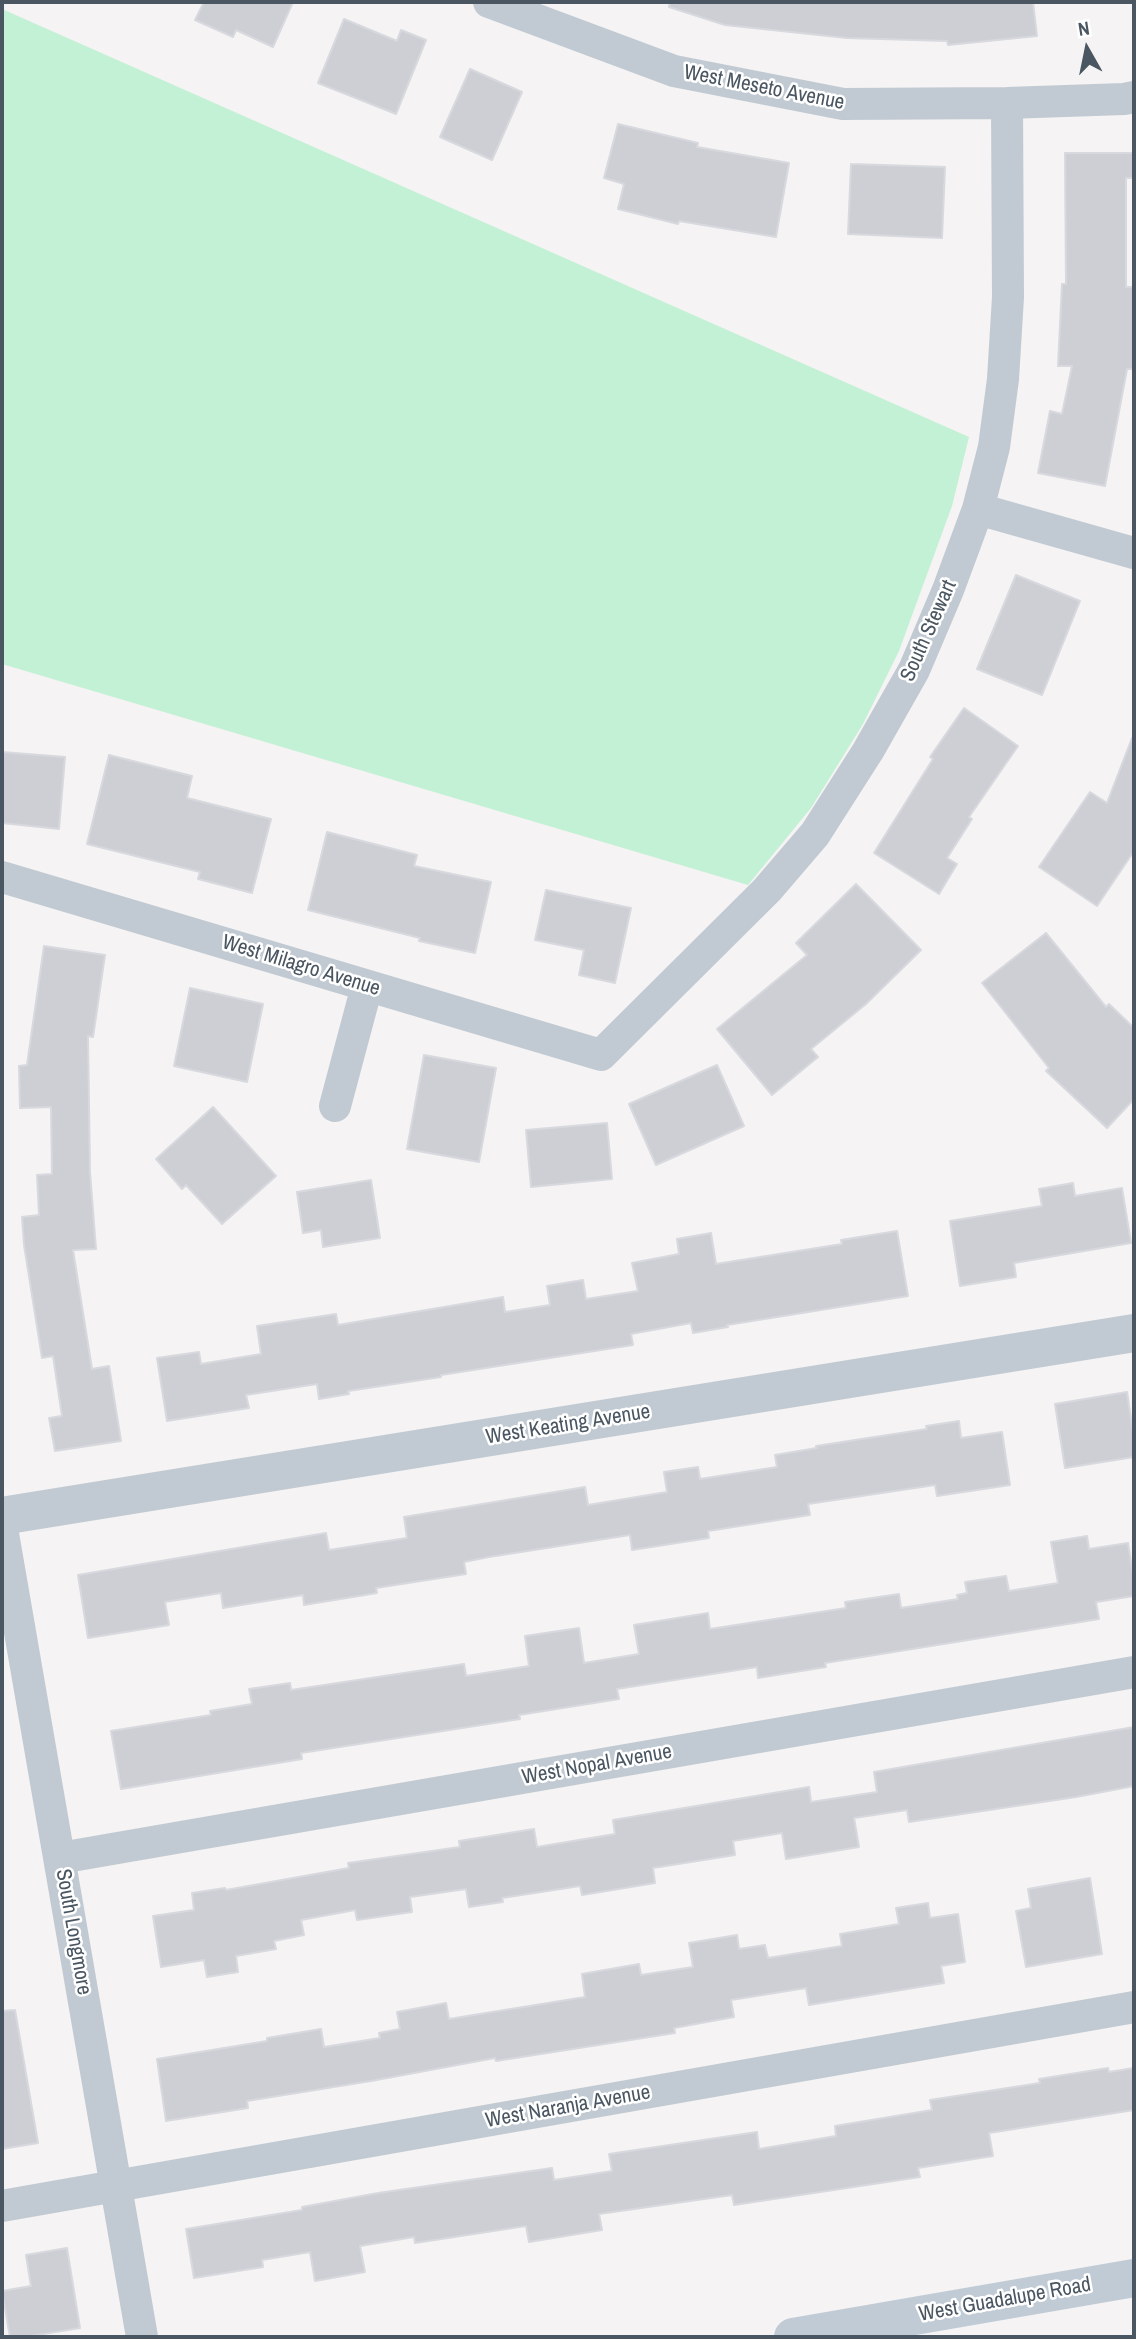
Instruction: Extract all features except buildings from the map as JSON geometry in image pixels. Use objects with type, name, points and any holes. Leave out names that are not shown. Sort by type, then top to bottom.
[{"type":"main road","name":"West Guadalupe Road","points":[[793,2337],[1134,2278]]},
{"type":"street","name":"West Meseto Avenue","points":[[489,2],[674,71],[843,104],[1007,103],[1134,97]]},
{"type":"street","name":"South Stewart","points":[[601,1055],[767,890],[815,834],[868,751],[914,670],[978,509],[994,447],[1004,365],[1008,297],[1007,103]]},
{"type":"street","points":[[978,509],[1134,553]]},
{"type":"street","name":"West Milagro Avenue","points":[[2,877],[601,1055]]},
{"type":"street","points":[[335,1106],[367,986]]},
{"type":"street","name":"West Keating Avenue","points":[[2,1516],[1134,1333]]},
{"type":"street","name":"South Longmore","points":[[2,1528],[142,2337]]},
{"type":"street","name":"West Nopal Avenue","points":[[60,1858],[1134,1672]]},
{"type":"street","name":"West Naranja Avenue","points":[[2,2206],[1134,2007]]},
{"type":"green space","points":[[2,9],[969,437],[952,506],[899,651],[863,724],[811,808],[748,885],[2,664]]}]
